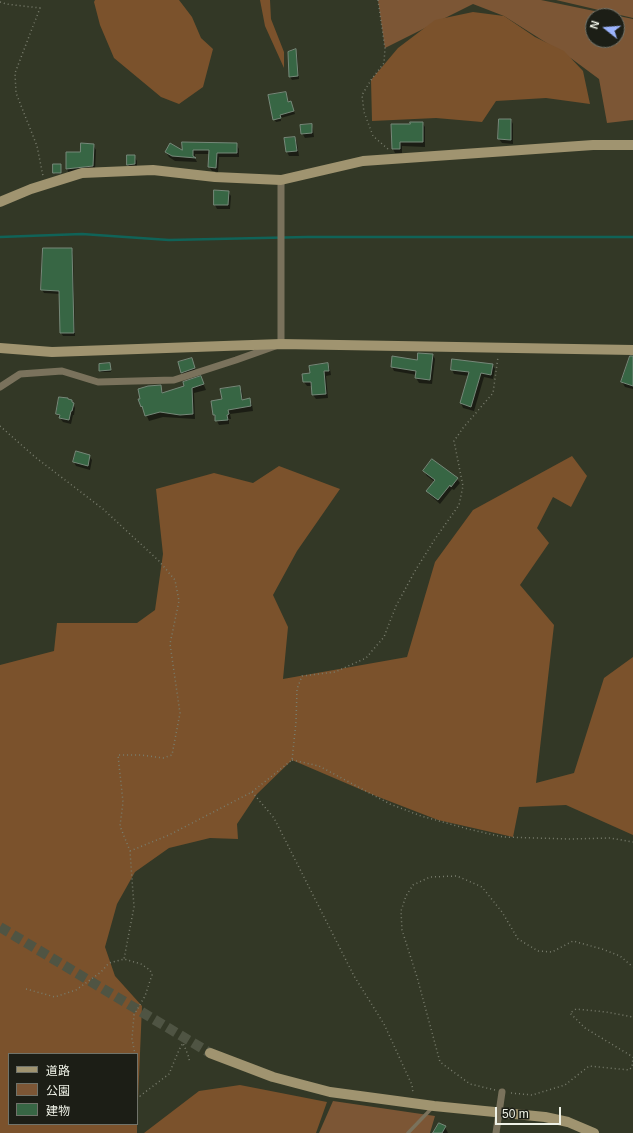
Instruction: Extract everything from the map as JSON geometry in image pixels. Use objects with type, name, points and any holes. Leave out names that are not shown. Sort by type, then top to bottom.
[{"type":"street","points":[[0,202],[44,185],[82,173],[153,170],[281,180],[363,161],[593,145],[633,146]]},
{"type":"street","points":[[281,180],[281,344]]},
{"type":"street","points":[[0,387],[20,374],[62,371],[98,382],[174,380],[281,344]]},
{"type":"street","points":[[0,348],[52,352],[281,344],[633,350]]},
{"type":"street","points":[[210,1053],[273,1077],[330,1092],[434,1106],[545,1117],[568,1122],[594,1133]]},
{"type":"street","points":[[496,1133],[502,1092]]},
{"type":"lane","points":[[408,1133],[434,1106]]},
{"type":"path","points":[[378,0],[385,48],[384,63],[370,80],[362,95],[364,112],[373,136],[398,158]]},
{"type":"path","points":[[0,2],[40,8],[15,73],[16,93],[37,146],[44,185]]},
{"type":"path","points":[[130,851],[170,835],[252,792],[292,760],[296,722],[297,689],[302,676],[335,672],[366,658],[384,637],[396,606],[415,571],[435,539],[459,506],[463,486],[454,441],[463,428],[493,393],[499,347]]},
{"type":"path","points":[[0,426],[35,457],[103,509],[159,561],[175,580],[179,602],[170,644],[180,714],[172,755],[163,758],[141,755],[118,755],[123,802],[120,826],[130,851],[134,907],[124,958]]},
{"type":"path","points":[[292,760],[318,766],[390,804],[421,816],[468,829],[504,837],[570,839],[610,838],[633,842]]},
{"type":"path","points":[[252,792],[274,818],[354,976],[384,1024],[412,1085],[414,1103]]},
{"type":"path","points":[[633,967],[620,956],[573,941],[552,952],[538,951],[518,939],[502,912],[482,887],[457,876],[430,877],[413,885],[406,896],[401,911],[402,930],[417,976],[440,1062],[470,1084],[502,1092],[532,1095],[565,1085],[589,1066],[629,1070],[632,1067],[632,1057],[585,1028],[570,1013],[576,1009],[633,1017]]},
{"type":"path","points":[[26,988],[55,996],[76,990],[101,972],[109,963],[124,958],[141,964],[150,970],[152,975],[145,996],[134,1015],[132,1039],[135,1053]]},
{"type":"path","points":[[138,1094],[140,1096],[169,1074],[178,1050],[183,1043],[190,1063]]},
{"type":"green space","points":[[378,0],[541,0],[585,9],[585,48],[625,48],[625,17],[633,19],[633,120],[607,123],[599,79],[572,59],[504,16],[473,4],[385,48]]},
{"type":"green space","points":[[556,0],[633,0],[633,18],[625,16],[625,8],[590,8]]},
{"type":"green space","points":[[333,1101],[435,1116],[430,1133],[319,1133]]},
{"type":"shaded area","points":[[95,0],[179,0],[192,17],[201,38],[213,49],[203,87],[179,104],[161,97],[114,58],[100,25],[94,2]]},
{"type":"shaded area","points":[[260,0],[270,0],[271,19],[284,52],[284,68],[265,26]]},
{"type":"shaded area","points":[[473,12],[504,16],[535,37],[564,51],[583,71],[590,104],[546,98],[496,101],[482,122],[436,118],[372,121],[371,80],[398,48],[435,20]]},
{"type":"shaded area","points":[[572,456],[587,476],[571,507],[553,497],[537,528],[549,543],[520,585],[554,625],[536,783],[574,773],[604,678],[633,657],[633,835],[566,805],[519,807],[513,837],[438,820],[376,796],[292,760],[257,794],[237,824],[238,839],[210,838],[169,848],[135,872],[117,904],[105,947],[115,976],[142,1006],[138,1100],[138,1053],[8,1053],[8,1125],[137,1125],[137,1133],[0,1133],[0,665],[54,651],[57,623],[137,623],[155,610],[163,554],[156,489],[214,473],[253,483],[279,466],[340,489],[297,551],[273,595],[288,627],[283,679],[407,657],[435,562],[473,510]]},
{"type":"shaded area","points":[[240,1085],[327,1102],[316,1133],[144,1133],[199,1091]]},
{"type":"building","points":[[296,49],[298,76],[289,77],[288,52]]},
{"type":"building","points":[[286,92],[288,102],[291,101],[294,111],[280,115],[281,118],[273,120],[268,95]]},
{"type":"building","points":[[499,119],[511,119],[511,140],[498,139]]},
{"type":"building","points":[[410,122],[423,122],[423,142],[400,142],[400,149],[392,149],[391,124],[410,124]]},
{"type":"building","points":[[312,124],[312,133],[301,134],[300,125]]},
{"type":"building","points":[[295,137],[297,151],[286,152],[284,138]]},
{"type":"building","points":[[182,142],[237,143],[237,153],[217,153],[216,168],[208,167],[209,150],[193,150],[193,156],[196,158],[172,156],[165,152],[170,143],[182,150]]},
{"type":"building","points":[[81,143],[94,144],[93,166],[66,169],[66,152],[80,152]]},
{"type":"building","points":[[127,155],[135,155],[135,164],[127,165]]},
{"type":"building","points":[[53,164],[61,164],[61,173],[53,173]]},
{"type":"building","points":[[214,190],[229,191],[228,205],[214,205]]},
{"type":"building","points":[[43,248],[72,248],[74,333],[60,333],[59,291],[41,290]]},
{"type":"building","points":[[418,353],[433,354],[430,380],[415,378],[416,371],[391,367],[392,356],[417,360]]},
{"type":"building","points":[[630,356],[633,356],[633,386],[621,382]]},
{"type":"building","points":[[192,358],[195,368],[181,373],[178,362]]},
{"type":"building","points":[[452,359],[493,364],[491,375],[481,373],[471,407],[460,403],[469,372],[451,370]]},
{"type":"building","points":[[110,363],[111,370],[99,371],[99,364]]},
{"type":"building","points":[[328,363],[329,371],[324,371],[326,394],[312,395],[311,382],[303,382],[302,374],[310,373],[309,366]]},
{"type":"building","points":[[201,376],[204,384],[192,388],[193,414],[180,415],[160,412],[145,416],[138,399],[140,399],[138,389],[148,386],[161,385],[162,393],[184,386],[183,382]]},
{"type":"building","points":[[240,386],[242,400],[250,398],[251,406],[228,410],[228,420],[215,421],[211,401],[222,399],[220,389]]},
{"type":"building","points":[[59,397],[68,398],[74,403],[69,420],[59,418],[60,415],[56,414]]},
{"type":"building","points":[[76,451],[90,455],[88,466],[73,462]]},
{"type":"building","points":[[432,459],[458,478],[451,487],[450,485],[438,500],[426,491],[435,480],[423,471]]},
{"type":"building","points":[[439,1123],[446,1126],[442,1133],[433,1133]]},
{"type":"waterway","points":[[0,237],[82,234],[169,240],[307,237],[633,237]]},
{"type":"tunnel","points":[[0,927],[210,1053]]}]
